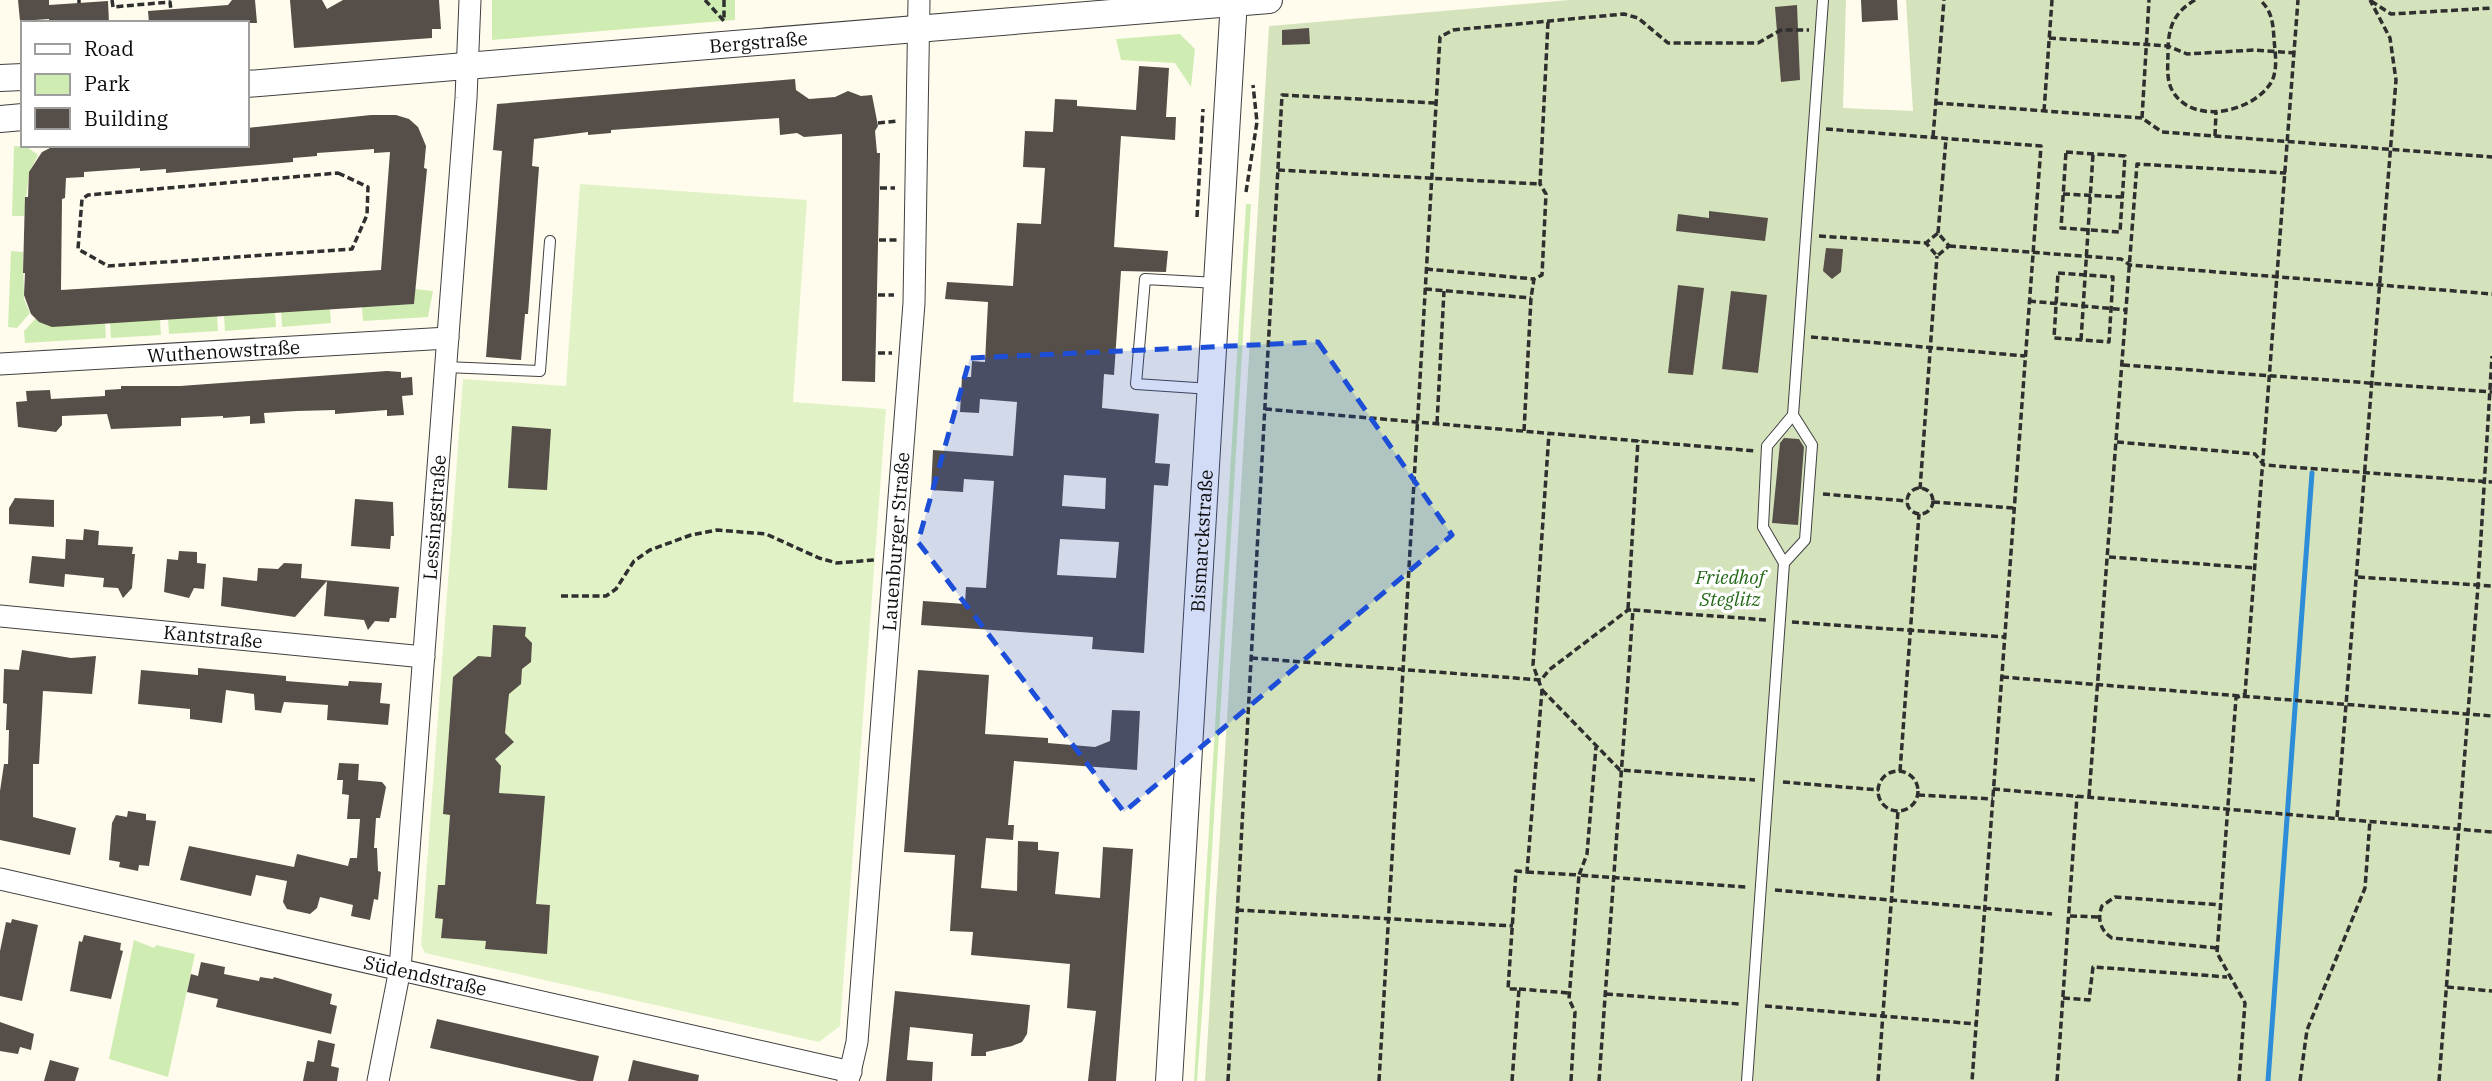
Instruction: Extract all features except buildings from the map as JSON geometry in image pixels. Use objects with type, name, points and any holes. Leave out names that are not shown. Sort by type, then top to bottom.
[{"type":"street","name":"Lessingstraße","points":[[378,1081],[400,969],[468,66],[470,0]]},
{"type":"street","name":"Lauenburger Straße","points":[[850,1077],[857,1042],[914,303],[919,0]]},
{"type":"street","name":"Bergstraße","points":[[248,84],[1269,0]]},
{"type":"street","name":"Bismarckstraße","points":[[1169,1081],[1234,2]]},
{"type":"street","points":[[0,78],[21,77]]},
{"type":"street","points":[[0,120],[21,117]]},
{"type":"street","name":"Wuthenowstraße","points":[[0,364],[448,338]]},
{"type":"street","name":"Kantstraße","points":[[0,616],[424,657]]},
{"type":"street","name":"Südendstraße","points":[[0,879],[400,969],[850,1077]]},
{"type":"lane","points":[[1747,1081],[1784,563],[1763,527],[1767,446],[1793,415],[1823,0]]},
{"type":"lane","points":[[446,366],[540,371],[550,241]]},
{"type":"lane","points":[[1211,389],[1136,384],[1145,279],[1217,283]]},
{"type":"lane","points":[[1784,563],[1805,540],[1812,445],[1793,415]]},
{"type":"path","points":[[112,0],[113,7],[170,2],[171,9]]},
{"type":"path","points":[[705,0],[725,23],[724,0]]},
{"type":"path","points":[[1933,137],[1944,0]]},
{"type":"path","points":[[2044,111],[2052,0]]},
{"type":"path","points":[[2142,118],[2149,0]]},
{"type":"path","points":[[2195,0],[2181,8],[2170,25],[2167,75],[2172,90],[2198,111],[2216,112],[2244,105],[2262,93],[2272,80],[2275,53],[2273,23],[2264,1]]},
{"type":"path","points":[[2236,698],[2245,694],[2272,376],[2298,0]]},
{"type":"path","points":[[2369,0],[2391,14],[2492,8]]},
{"type":"path","points":[[2337,817],[2367,474],[2396,80],[2390,38],[2369,0]]},
{"type":"path","points":[[137,5],[138,12]]},
{"type":"path","points":[[1378,1081],[1440,37],[1453,30],[1624,14],[1638,18],[1668,43],[1758,43],[1782,30],[1821,30]]},
{"type":"path","points":[[1426,269],[1535,279],[1542,275],[1546,194],[1540,184],[1548,22]]},
{"type":"path","points":[[2049,38],[2168,46],[2187,54],[2255,50],[2295,53]]},
{"type":"path","points":[[1228,1081],[1282,95],[1435,103]]},
{"type":"path","points":[[1936,103],[2142,118],[2162,132],[2492,157]]},
{"type":"path","points":[[2215,136],[2216,112]]},
{"type":"path","points":[[878,123],[899,121]]},
{"type":"path","points":[[1814,128],[2041,146],[1972,1081]]},
{"type":"path","points":[[1946,139],[1938,233],[1949,246]]},
{"type":"path","points":[[2066,152],[2093,154],[2125,156],[2120,232],[2061,228],[2066,152]]},
{"type":"path","points":[[2081,340],[2093,154]]},
{"type":"path","points":[[2090,796],[2137,164],[2286,173]]},
{"type":"path","points":[[1278,170],[1540,184]]},
{"type":"path","points":[[338,173],[368,187],[367,215],[352,249],[108,267],[78,249],[82,199],[88,195],[338,173]]},
{"type":"path","points":[[880,188],[898,188]]},
{"type":"path","points":[[2063,194],[2122,197]]},
{"type":"path","points":[[1806,235],[1926,243],[1938,233]]},
{"type":"path","points":[[879,240],[897,240]]},
{"type":"path","points":[[1920,489],[1937,256],[1926,243]]},
{"type":"path","points":[[1937,256],[1949,246],[2121,259],[2130,265],[2278,279],[2492,294]]},
{"type":"path","points":[[2058,273],[2085,275],[2113,277],[2109,342],[2054,338],[2058,273]]},
{"type":"path","points":[[1524,430],[1531,298],[1535,279]]},
{"type":"path","points":[[1425,289],[1531,298]]},
{"type":"path","points":[[1437,423],[1444,291]]},
{"type":"path","points":[[878,295],[896,295]]},
{"type":"path","points":[[2029,301],[2127,310]]},
{"type":"path","points":[[1799,336],[2025,356]]},
{"type":"path","points":[[878,353],[892,353]]},
{"type":"path","points":[[2439,1081],[2478,586],[2492,356]]},
{"type":"path","points":[[2123,365],[2491,392]]},
{"type":"path","points":[[1265,409],[1767,452]]},
{"type":"path","points":[[1527,872],[1542,690],[1541,680],[1533,665],[1549,433]]},
{"type":"path","points":[[1599,1081],[1630,610],[1638,440]]},
{"type":"path","points":[[2117,442],[2255,454],[2264,465],[2492,482]]},
{"type":"path","points":[[1824,483],[1823,495],[1907,501]]},
{"type":"path","points":[[1920,489],[1928,492],[1933,502],[1928,511],[1919,514],[1910,509],[1907,501],[1910,493],[1920,489]]},
{"type":"path","points":[[1933,502],[2014,508]]},
{"type":"path","points":[[1899,771],[1919,514]]},
{"type":"path","points":[[561,596],[606,596],[616,589],[634,561],[650,550],[691,535],[717,530],[766,534],[819,558],[837,563],[874,560]]},
{"type":"path","points":[[2109,556],[2255,568]]},
{"type":"path","points":[[2358,577],[2492,586]]},
{"type":"path","points":[[1541,680],[1549,670],[1630,610],[2005,637]]},
{"type":"path","points":[[1251,659],[1541,680]]},
{"type":"path","points":[[2002,677],[2236,698],[2492,716]]},
{"type":"path","points":[[1542,690],[1620,770],[1879,790]]},
{"type":"path","points":[[2236,698],[2217,948],[2218,957],[2228,977],[2245,1003],[2239,1081]]},
{"type":"path","points":[[1571,1081],[1575,1012],[1569,993],[1579,875],[1587,855],[1596,747]]},
{"type":"path","points":[[1899,771],[1914,779],[1918,795],[1908,808],[1898,811],[1886,807],[1879,790],[1885,776],[1899,771]]},
{"type":"path","points":[[1993,789],[2492,832]]},
{"type":"path","points":[[1918,795],[1993,799]]},
{"type":"path","points":[[2057,1081],[2077,796]]},
{"type":"path","points":[[1878,1081],[1898,811]]},
{"type":"path","points":[[2300,1081],[2307,1030],[2365,888],[2370,820]]},
{"type":"path","points":[[1569,993],[1508,989],[1516,871],[1609,877]]},
{"type":"path","points":[[2217,948],[2112,938],[2105,933],[2099,917],[2102,906],[2115,897],[2221,905]]},
{"type":"path","points":[[1891,900],[2052,914]]},
{"type":"path","points":[[1237,910],[1513,926]]},
{"type":"path","points":[[2070,916],[2099,917]]},
{"type":"path","points":[[2063,998],[2089,1000],[2092,968],[2228,977]]},
{"type":"path","points":[[2447,987],[2492,991]]},
{"type":"path","points":[[1512,1081],[1519,989]]},
{"type":"path","points":[[1606,994],[1976,1024]]},
{"type":"highlighted area","points":[[1318,342],[1452,535],[1124,812],[918,542],[970,358]]},
{"type":"green space","points":[[492,0],[735,0],[735,20],[492,40]]},
{"type":"green space","name":"Friedhof Steglitz","points":[[1569,0],[1846,0],[1843,108],[1913,111],[1906,0],[2492,0],[2492,1081],[1205,1081],[1269,26]]},
{"type":"green space","points":[[1180,34],[1195,49],[1191,87],[1175,63],[1121,60],[1116,39]]},
{"type":"green space","points":[[14,146],[27,147],[38,155],[29,173],[24,216],[12,216]]},
{"type":"green space","points":[[580,184],[807,200],[793,402],[886,409],[840,1026],[819,1042],[425,953],[421,945],[463,379],[566,386]]},
{"type":"green space","points":[[1246,204],[1251,204],[1203,999],[1197,1081],[1194,1081]]},
{"type":"green space","points":[[11,251],[23,252],[24,299],[30,313],[17,328],[8,327]]},
{"type":"green space","points":[[415,289],[433,291],[428,317],[363,321],[362,307],[414,304]]},
{"type":"green space","points":[[330,308],[331,323],[282,327],[281,311]]},
{"type":"green space","points":[[275,312],[276,327],[225,331],[224,315]]},
{"type":"green space","points":[[217,315],[218,331],[169,334],[168,318]]},
{"type":"green space","points":[[35,319],[50,325],[105,322],[106,338],[25,343],[24,331]]},
{"type":"green space","points":[[160,319],[161,335],[111,338],[110,322]]},
{"type":"green space","points":[[134,940],[154,948],[156,945],[195,954],[168,1077],[109,1059]]},
{"type":"waterway","points":[[2268,1081],[2312,473]]}]
